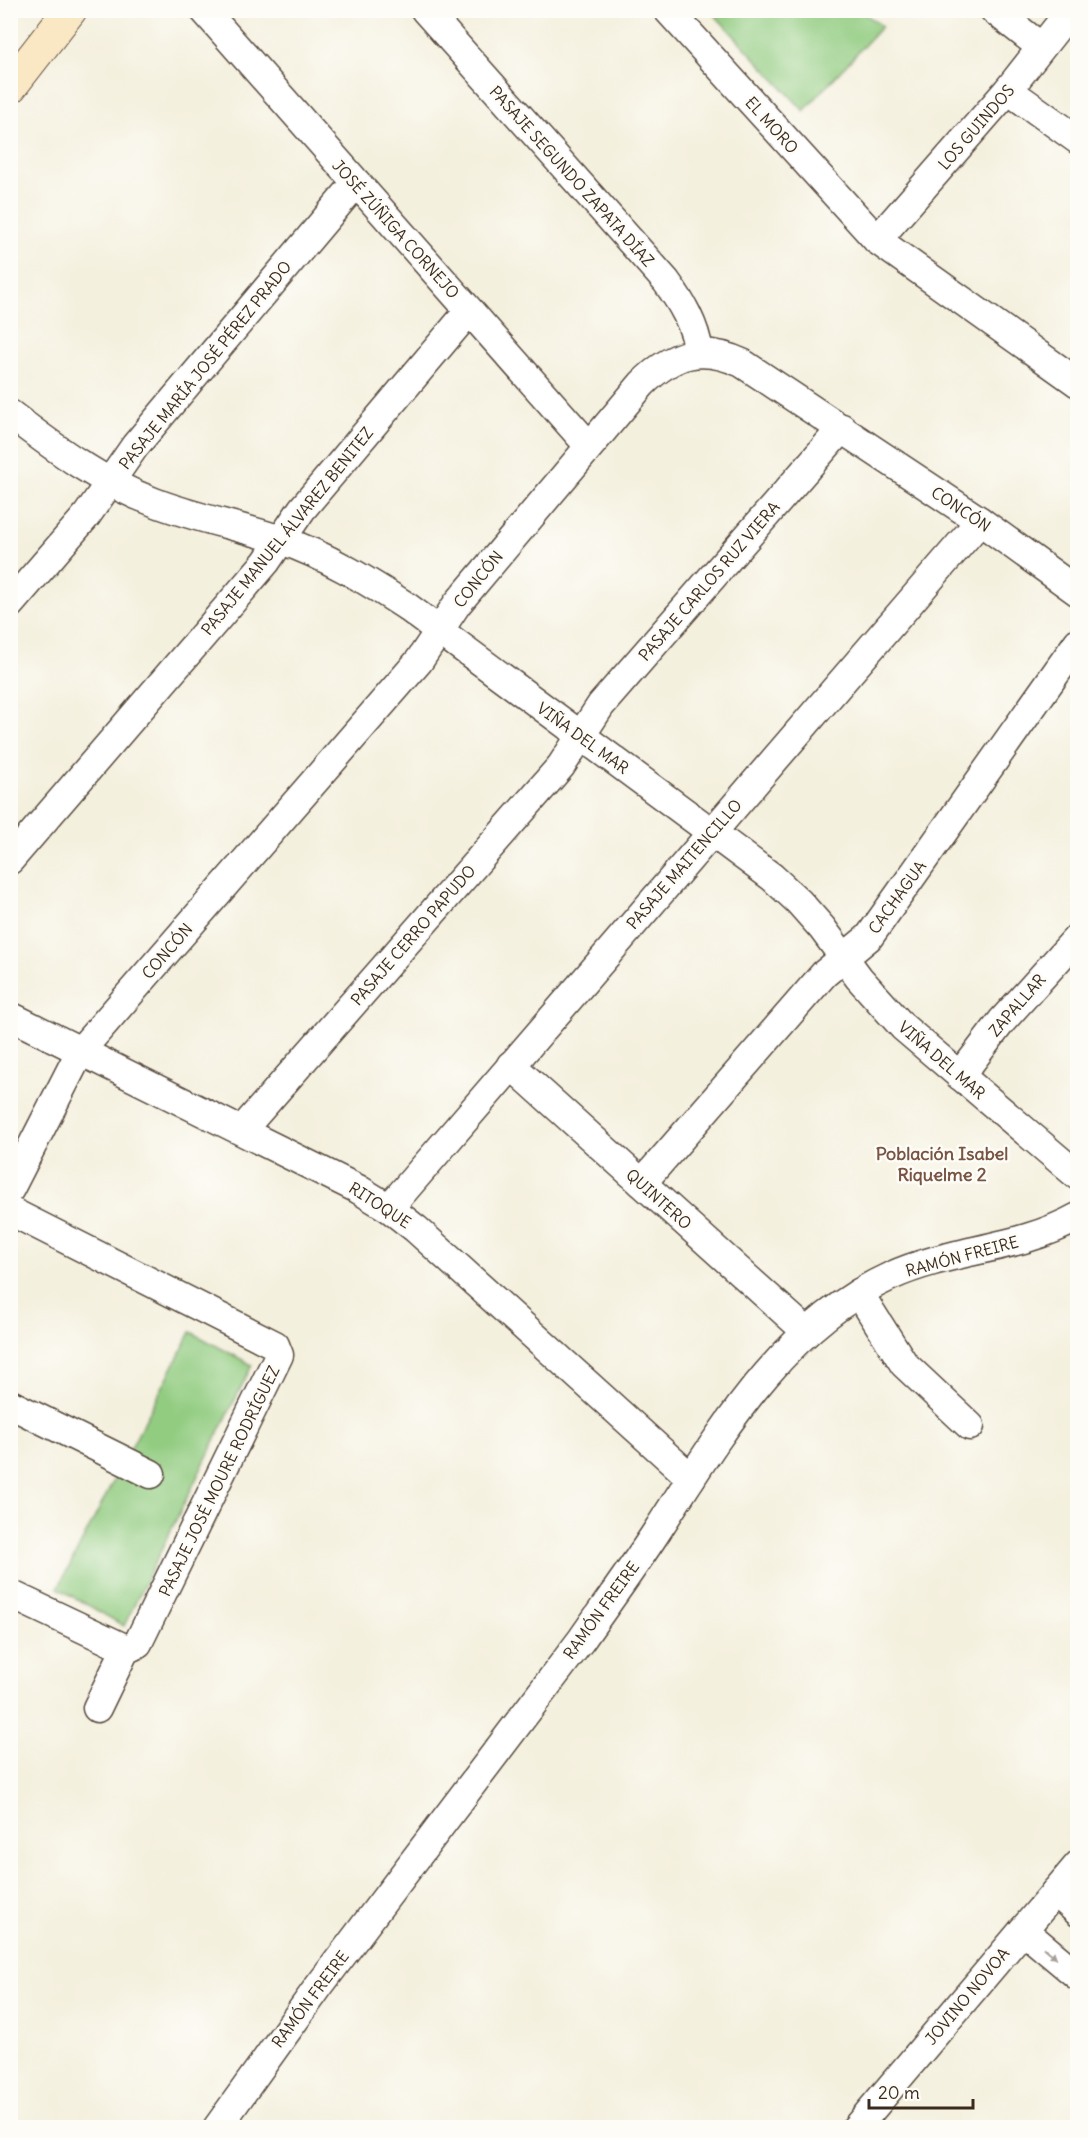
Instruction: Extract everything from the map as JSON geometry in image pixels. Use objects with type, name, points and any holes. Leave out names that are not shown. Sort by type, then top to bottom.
[{"type":"main road","points":[[10,87],[70,10]]},
{"type":"street","name":"JOSÉ ZÚÑIGA CORNEJO","points":[[204,10],[589,447]]},
{"type":"street","name":"PASAJE SEGUNDO ZAPATA DÍAZ","points":[[425,10],[666,282],[680,300],[690,321],[697,337],[699,352]]},
{"type":"street","name":"EL MORO","points":[[668,10],[877,240],[1077,383]]},
{"type":"street","points":[[994,10],[1041,47]]},
{"type":"street","name":"LOS GUINDOS","points":[[877,240],[1008,90],[1071,10]]},
{"type":"street","points":[[1008,90],[1077,140]]},
{"type":"street","name":"PASAJE MARÍA JOSÉ PÉREZ PRADO","points":[[10,604],[87,515],[135,446],[356,183]]},
{"type":"street","name":"PASAJE MANUEL ÁLVAREZ BENITEZ","points":[[10,860],[254,577],[302,509],[469,311]]},
{"type":"street","name":"CONCÓN","points":[[10,1189],[81,1050],[411,670],[457,604],[589,447],[655,371],[670,361],[699,352],[720,355],[742,363],[980,521],[1077,592]]},
{"type":"street","name":"VIÑA DEL MAR","points":[[10,414],[52,446],[110,483],[154,503],[281,540],[313,552],[370,582],[772,877],[799,902],[859,978],[903,1027],[1077,1176]]},
{"type":"street","name":"PASAJE CARLOS RUZ VIERA","points":[[580,736],[601,705],[842,428]]},
{"type":"street","name":"PASAJE MAITENCILLO","points":[[388,1208],[980,521]]},
{"type":"street","name":"CACHAGUA","points":[[642,1183],[824,974],[869,937],[1077,642]]},
{"type":"street","name":"PASAJE CERRO PAPUDO","points":[[242,1130],[561,766],[580,736]]},
{"type":"street","name":"ZAPALLAR","points":[[960,1076],[1002,1021],[1077,937]]},
{"type":"street","name":"RITOQUE","points":[[10,1016],[242,1130],[358,1189],[388,1208],[416,1229],[691,1478]]},
{"type":"street","name":"QUINTERO","points":[[511,1065],[807,1332]]},
{"type":"street","name":"PASAJE JOSÉ MOURE RODRÍGUEZ","points":[[10,1211],[271,1343],[278,1350],[278,1360],[142,1638],[133,1647],[126,1648],[97,1708]]},
{"type":"street","name":"RAMÓN FREIRE","points":[[216,2127],[319,1986],[582,1639],[739,1409],[789,1350],[807,1332],[859,1293],[891,1276],[917,1266],[1032,1237],[1077,1218]]},
{"type":"street","points":[[859,1293],[904,1364],[970,1426]]},
{"type":"street","points":[[10,1404],[151,1474]]},
{"type":"street","points":[[10,1594],[126,1648]]},
{"type":"street","name":"JOVINO NOVOA","points":[[856,2127],[1077,1864]]},
{"type":"street","points":[[1055,1892],[1077,1912]]},
{"type":"street","points":[[1023,1930],[1077,1976]]},
{"type":"green space","points":[[711,11],[861,11],[882,26],[804,111]]},
{"type":"green space","points":[[191,1332],[252,1365],[124,1626],[58,1588]]},
{"type":"district","name":"Población Isabel Riquelme 2","points":[[942,1163]]}]
